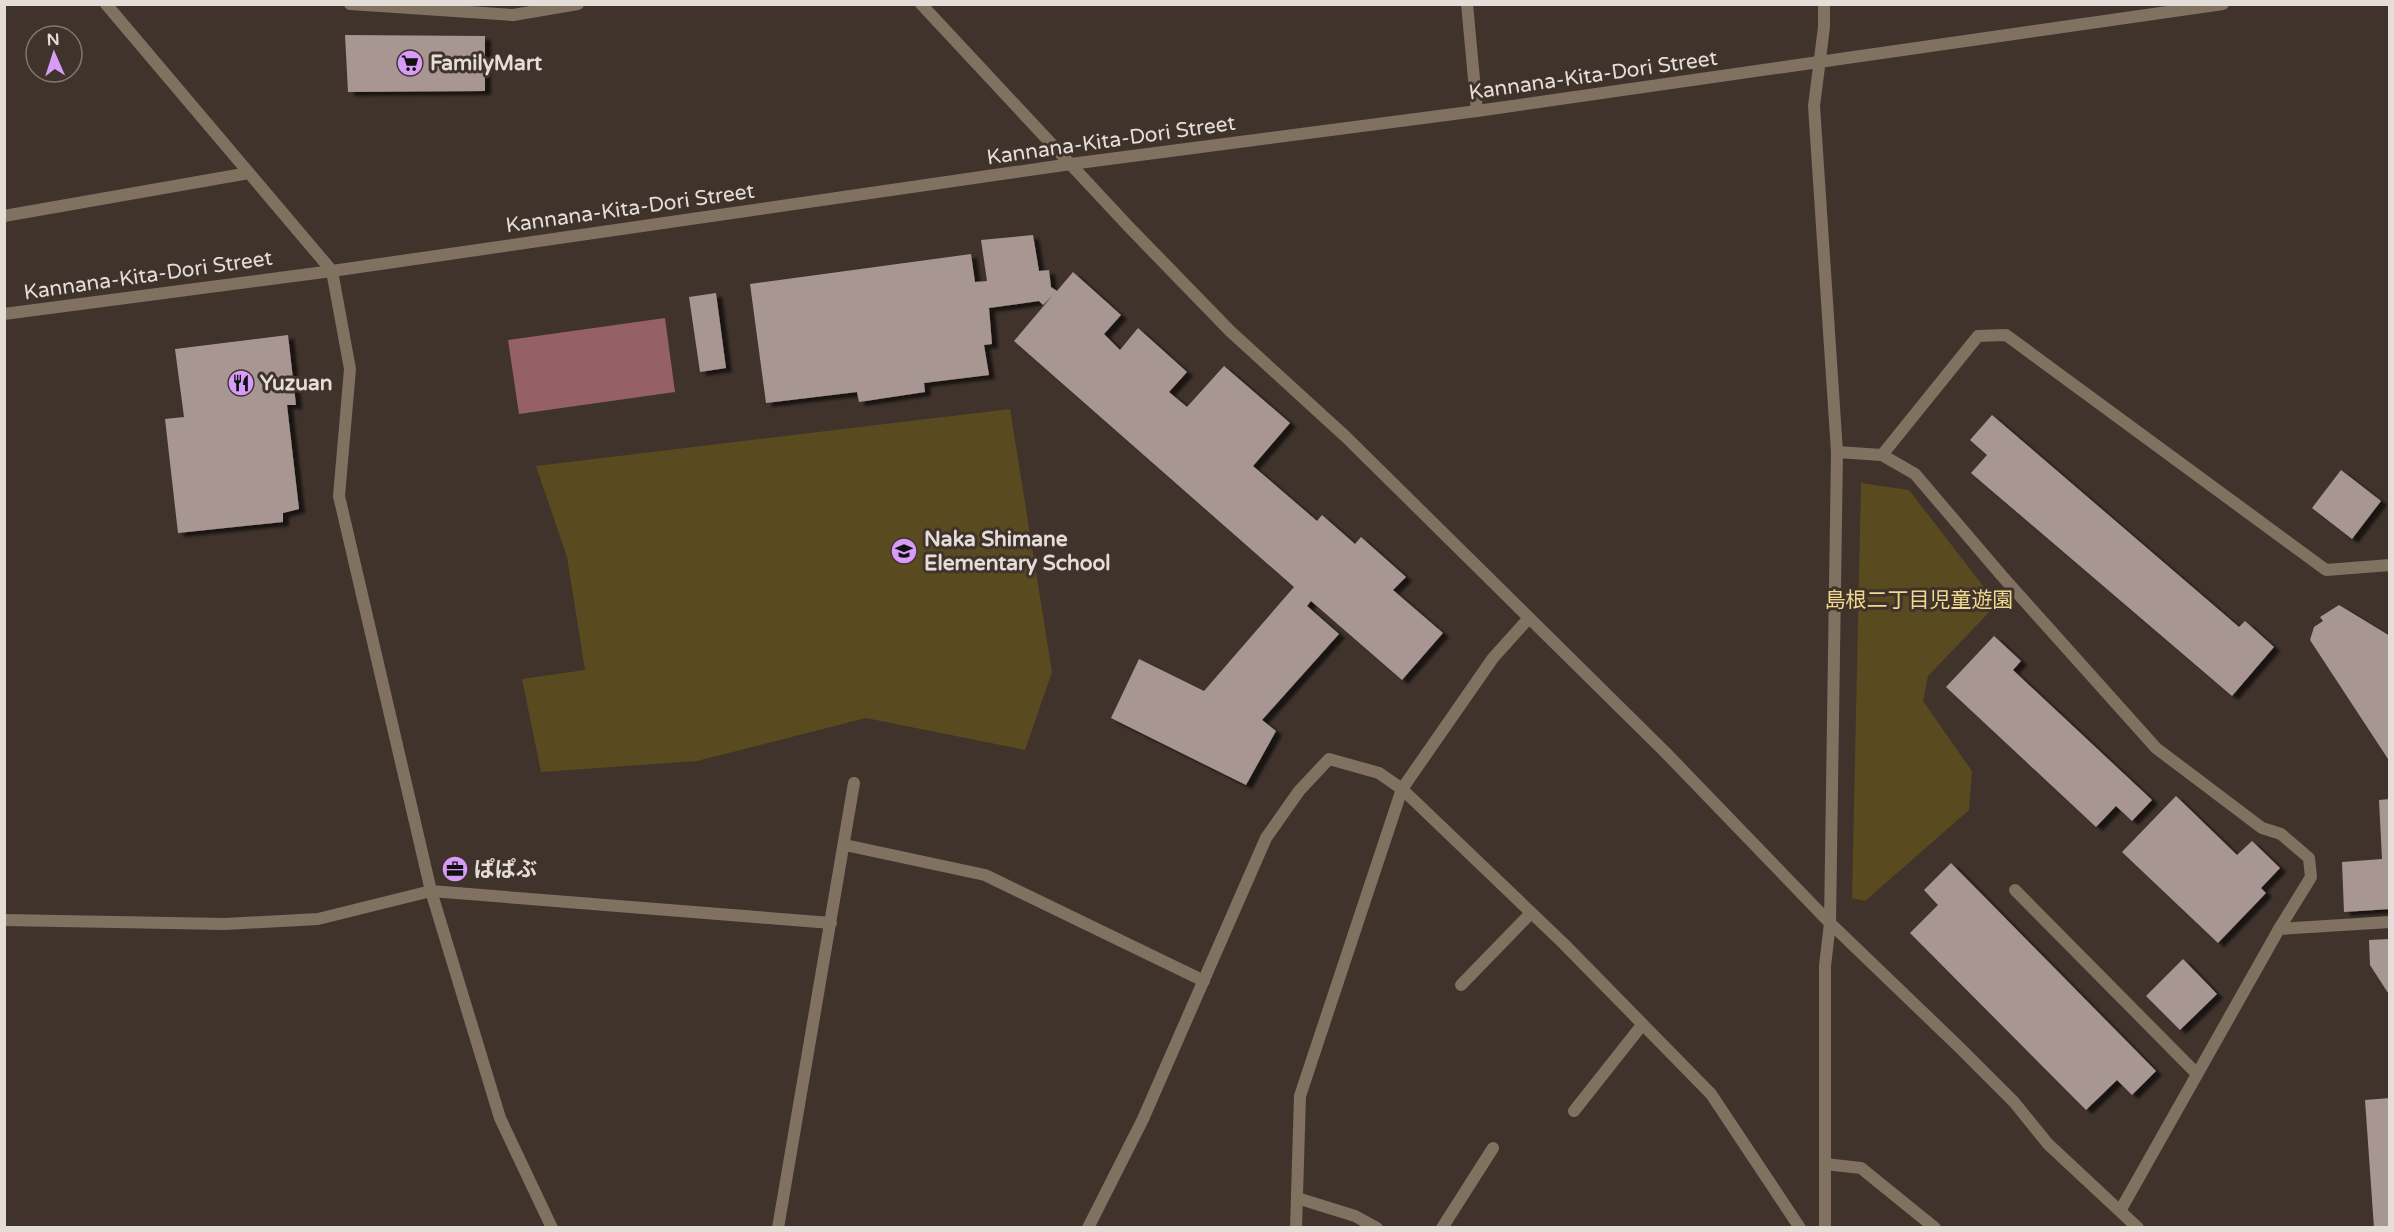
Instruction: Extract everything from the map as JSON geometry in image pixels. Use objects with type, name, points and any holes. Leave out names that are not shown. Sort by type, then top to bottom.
[{"type":"street","points":[[106,4],[332,271],[350,369],[339,496],[430,891],[500,1118],[552,1227]]},
{"type":"street","points":[[350,4],[513,15],[578,4]]},
{"type":"street","points":[[921,4],[1230,331],[1346,436],[1666,753],[1830,922],[2014,1102],[2048,1144],[2138,1227]]},
{"type":"street","points":[[1467,4],[1477,111]]},
{"type":"street","points":[[1824,4],[1814,106],[1837,452],[1830,922],[1825,966],[1825,1227]]},
{"type":"street","name":"Kannana-Kita-Dori Street","points":[[4,314],[332,271],[1071,164],[1477,111],[2223,4]]},
{"type":"street","points":[[4,216],[249,173]]},
{"type":"street","points":[[1882,455],[1978,336],[2006,335],[2326,570],[2390,565]]},
{"type":"street","points":[[1837,452],[1882,455],[1915,474],[2002,576],[2156,748],[2262,828],[2281,834],[2309,858],[2311,877],[2279,929],[2120,1211]]},
{"type":"street","points":[[1296,1227],[1300,1096],[1402,789],[1493,658],[1529,618]]},
{"type":"street","points":[[1088,1227],[1143,1119],[1266,838],[1299,791],[1329,759],[1379,773],[1402,789],[1531,913],[1711,1094],[1800,1227]]},
{"type":"street","points":[[777,1227],[854,783]]},
{"type":"street","points":[[845,845],[985,875],[1204,981]]},
{"type":"street","points":[[2015,890],[2197,1074]]},
{"type":"street","points":[[4,920],[225,924],[318,919],[430,891],[831,923]]},
{"type":"street","points":[[1461,985],[1531,913]]},
{"type":"street","points":[[2279,929],[2390,922]]},
{"type":"street","points":[[1574,1111],[1642,1025]]},
{"type":"street","points":[[1442,1227],[1493,1148]]},
{"type":"street","points":[[1825,1164],[1861,1168],[1935,1227]]},
{"type":"street","points":[[1297,1198],[1355,1215],[1377,1227]]},
{"type":"green space","points":[[1010,409],[1052,672],[1025,750],[866,718],[697,761],[541,772],[522,679],[585,670],[567,557],[536,466]]},
{"type":"green space","name":"島根二丁目児童遊園","points":[[1861,483],[1909,490],[1997,604],[1928,676],[1923,701],[1972,771],[1969,810],[1865,901],[1852,898]]},
{"type":"shaded area","points":[[665,318],[675,392],[519,414],[508,340]]},
{"type":"building","points":[[345,35],[485,36],[485,91],[348,92]]},
{"type":"building","points":[[1033,235],[1039,271],[1049,270],[1051,287],[1057,291],[1073,272],[1121,315],[1104,334],[1120,350],[1138,328],[1187,372],[1169,392],[1187,407],[1224,366],[1290,423],[1253,466],[1317,521],[1322,515],[1355,544],[1361,537],[1406,577],[1393,590],[1443,633],[1402,680],[1311,601],[1307,606],[1339,634],[1262,720],[1276,731],[1246,785],[1111,718],[1139,659],[1204,691],[1294,587],[1014,341],[1053,295],[1043,305],[1039,301],[989,308],[992,344],[984,345],[989,375],[924,383],[925,392],[859,402],[857,392],[766,403],[750,284],[971,254],[975,282],[987,281],[981,240]]},
{"type":"building","points":[[716,293],[726,368],[700,372],[689,297]]},
{"type":"building","points":[[288,335],[296,405],[287,405],[299,509],[283,513],[283,522],[178,533],[165,419],[184,417],[175,349]]},
{"type":"building","points":[[1992,415],[2239,627],[2245,621],[2274,647],[2232,696],[1971,473],[1987,455],[1970,440]]},
{"type":"building","points":[[2341,470],[2381,501],[2352,539],[2312,508]]},
{"type":"building","points":[[2339,605],[2390,636],[2390,762],[2310,640],[2314,627],[2323,621],[2320,617]]},
{"type":"building","points":[[1994,636],[2021,661],[2013,670],[2152,800],[2132,821],[2116,806],[2096,827],[1946,687]]},
{"type":"building","points":[[2176,796],[2237,855],[2252,841],[2280,868],[2261,888],[2266,893],[2218,943],[2122,852]]},
{"type":"building","points":[[2390,799],[2390,909],[2344,912],[2342,862],[2382,859],[2379,800]]},
{"type":"building","points":[[1951,863],[2156,1071],[2132,1095],[2117,1080],[2086,1110],[1910,933],[1938,905],[1924,890]]},
{"type":"building","points":[[2390,939],[2390,996],[2370,965],[2369,940]]},
{"type":"building","points":[[2183,959],[2217,994],[2180,1030],[2146,996]]},
{"type":"building","points":[[2390,1098],[2390,1228],[2374,1228],[2365,1100]]},
{"type":"place","name":"FamilyMart","points":[[410,63]]},
{"type":"place","name":"Yuzuan","points":[[241,383]]},
{"type":"place","name":"Naka Shimane Elementary School","points":[[904,551]]},
{"type":"place","name":"ぱぱぶ","points":[[455,869]]}]
